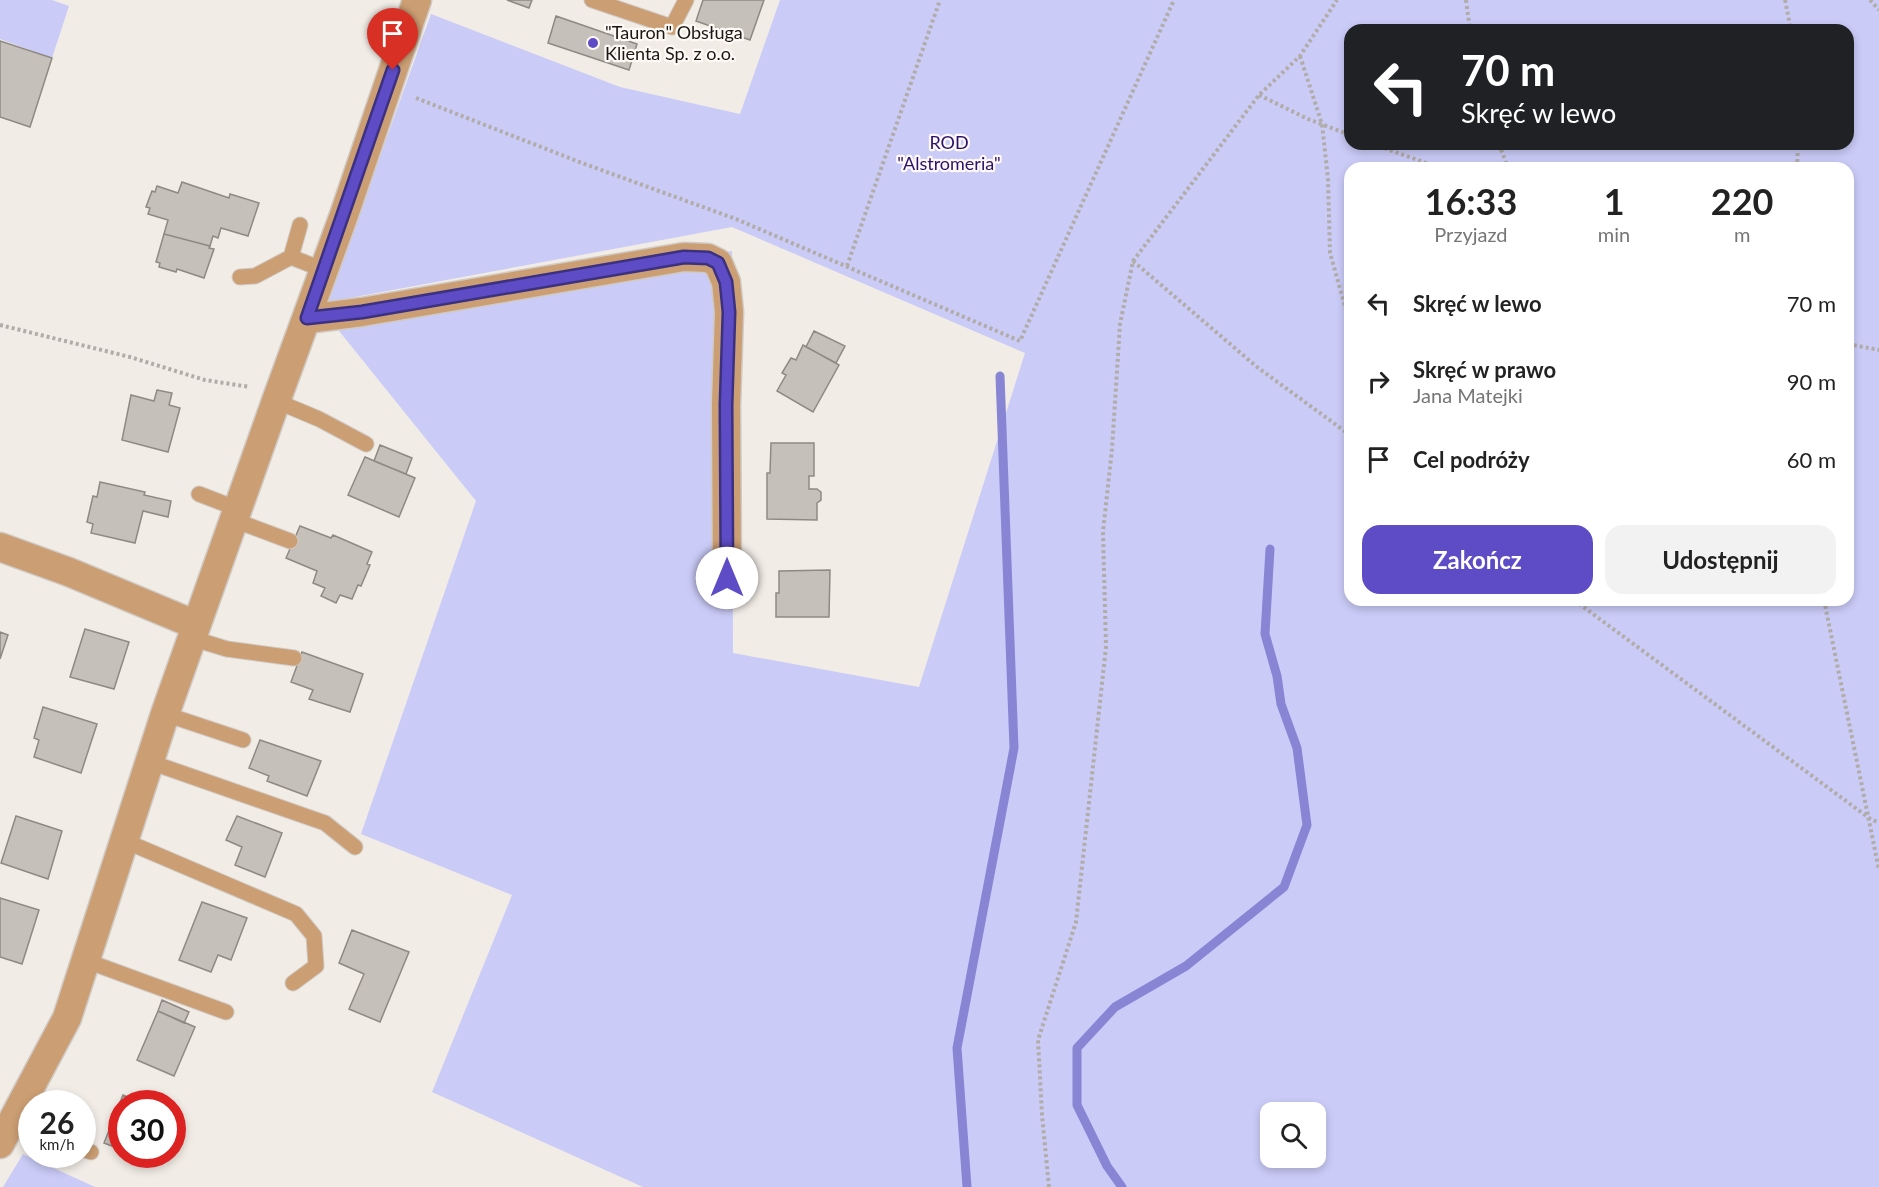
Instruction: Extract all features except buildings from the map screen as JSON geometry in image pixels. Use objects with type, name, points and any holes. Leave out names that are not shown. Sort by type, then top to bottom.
[{"type":"street","points":[[12,1129],[67,1018],[193,631],[307,318],[417,0]]},
{"type":"street","points":[[307,318],[362,312],[684,257],[708,258],[718,263],[726,282],[729,312],[726,405],[727,578]]},
{"type":"street","points":[[0,547],[69,573],[193,631]]},
{"type":"lane","points":[[592,0],[672,27],[686,0]]},
{"type":"lane","points":[[240,277],[255,276],[291,257],[300,225]]},
{"type":"lane","points":[[291,257],[324,270]]},
{"type":"lane","points":[[278,396],[366,444]]},
{"type":"lane","points":[[199,494],[290,541]]},
{"type":"lane","points":[[193,631],[227,649],[294,658]]},
{"type":"lane","points":[[165,714],[243,740]]},
{"type":"lane","points":[[150,762],[325,823],[355,847]]},
{"type":"lane","points":[[125,841],[296,914],[314,936],[316,966],[293,983]]},
{"type":"lane","points":[[84,960],[226,1012]]},
{"type":"path","points":[[847,266],[940,0]]},
{"type":"path","points":[[388,87],[582,164],[736,219],[1020,341],[1174,0]]},
{"type":"path","points":[[1049,1187],[1038,1040],[1076,922],[1106,647],[1103,532],[1112,449],[1120,324],[1133,261],[1259,95],[1300,56],[1337,0]]},
{"type":"path","points":[[1466,0],[1469,24]]},
{"type":"path","points":[[1785,0],[1790,24]]},
{"type":"path","points":[[1870,0],[1879,10]]},
{"type":"path","points":[[1300,56],[1322,124],[1328,178],[1330,253],[1344,303]]},
{"type":"path","points":[[1259,95],[1344,133]]},
{"type":"path","points":[[1390,150],[1423,162]]},
{"type":"path","points":[[1133,261],[1257,367],[1344,431]]},
{"type":"path","points":[[0,325],[130,357],[205,380],[278,396]]},
{"type":"path","points":[[1854,345],[1879,350]]},
{"type":"path","points":[[1582,606],[1869,818],[1879,822]]},
{"type":"path","points":[[1825,606],[1879,870]]},
{"type":"green space","points":[[0,0],[52,0],[69,6],[52,58],[0,39]]},
{"type":"green space","name":"ROD \"Alstromeria\"","points":[[780,0],[1879,0],[1879,1187],[643,1187],[432,1092],[512,895],[361,834],[476,501],[331,321],[732,251],[733,653],[919,687],[1025,353],[732,227],[328,302],[431,14],[620,87],[740,114]]},
{"type":"green space","points":[[18,1162],[18,1168],[54,1168],[95,1187],[3,1187]]},
{"type":"waterway","points":[[967,1187],[957,1048],[1014,748],[1000,376]]},
{"type":"waterway","points":[[1122,1187],[1107,1166],[1077,1105],[1077,1048],[1115,1007],[1186,966],[1284,887],[1307,825],[1297,748],[1281,704],[1277,676],[1265,634],[1270,549]]},
{"type":"place","name":"\"Tauron\" Obsługa Klienta Sp. z o.o.","points":[[593,43]]},
{"type":"route","points":[[393,70],[307,318],[362,312],[684,257],[708,258],[718,263],[726,282],[729,312],[726,359],[727,578]]}]
